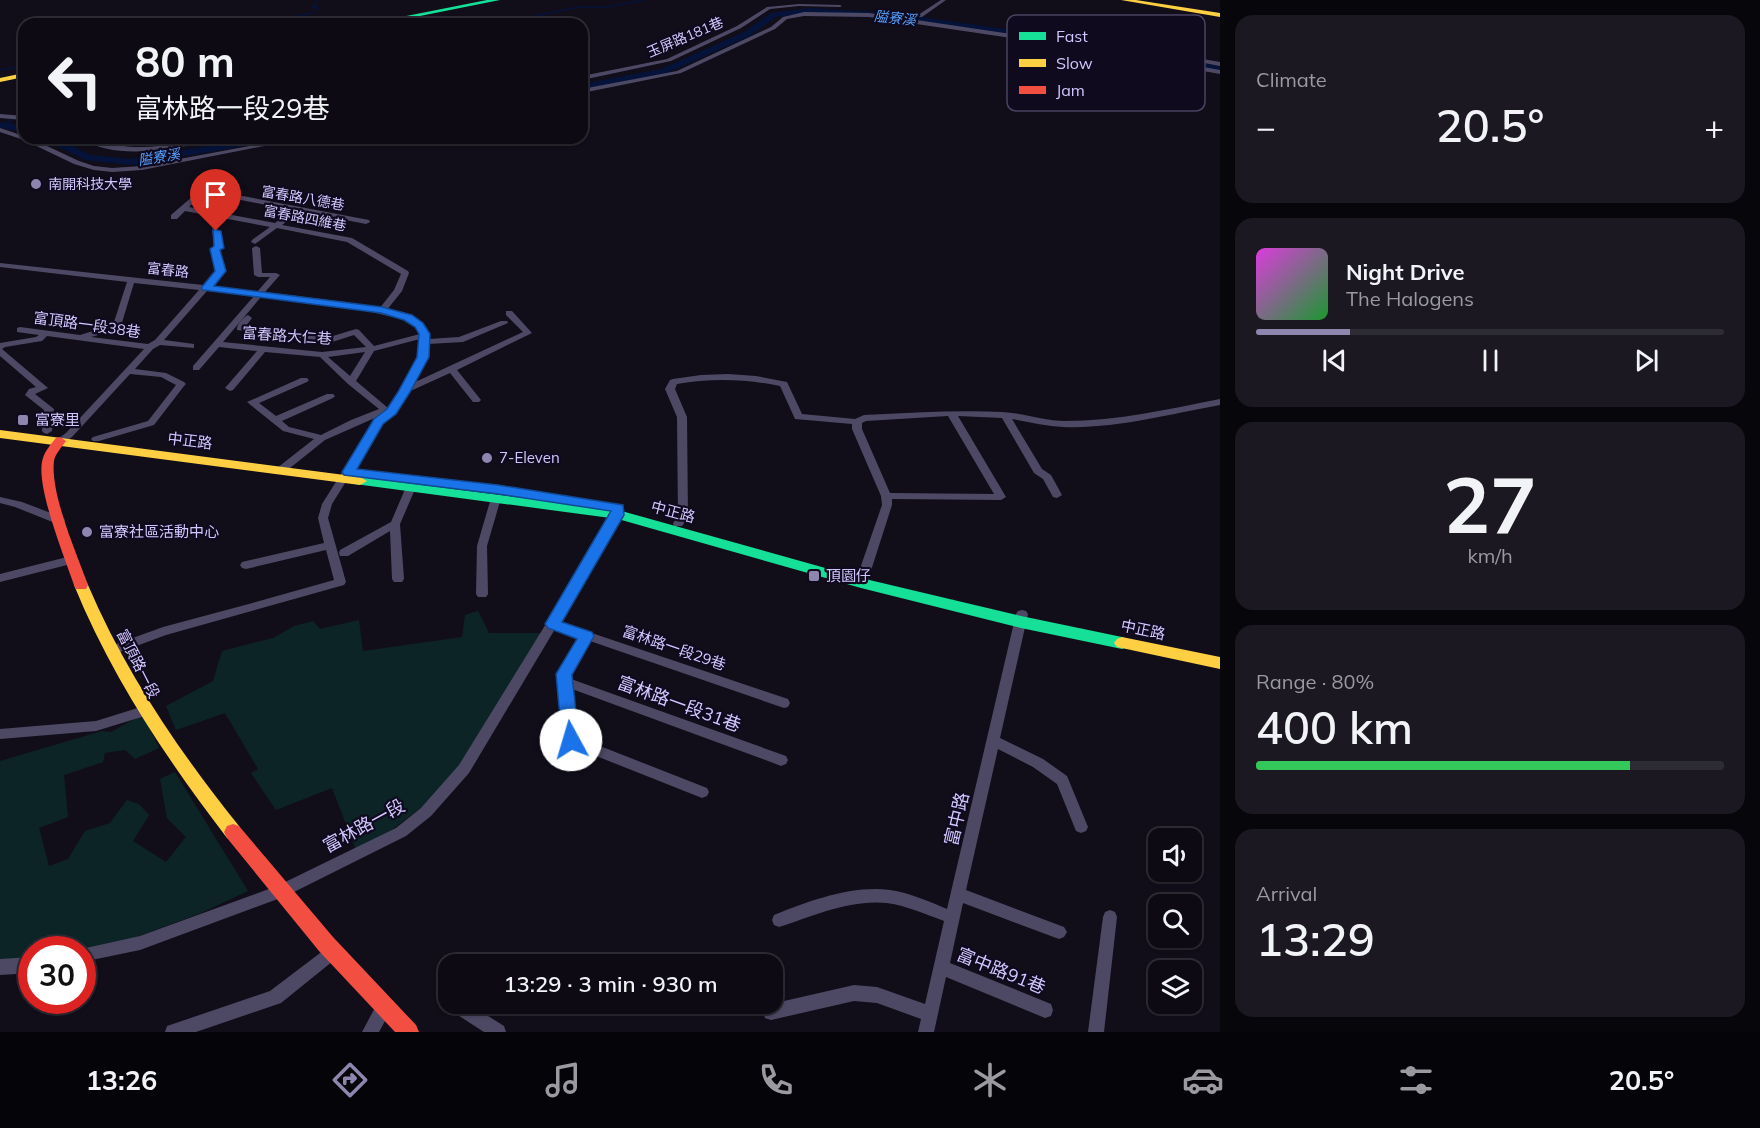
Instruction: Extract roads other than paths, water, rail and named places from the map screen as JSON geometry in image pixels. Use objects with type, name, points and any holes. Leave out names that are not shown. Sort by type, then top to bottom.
[{"type":"main road","points":[[401,18],[496,0]]},
{"type":"main road","points":[[1124,0],[1220,15]]},
{"type":"main road","points":[[0,80],[18,76]]},
{"type":"main road","name":"中正路","points":[[0,426],[47,431],[64,438],[347,475],[498,489],[678,523],[863,580]]},
{"type":"main road","name":"中正路","points":[[0,434],[96,439],[285,467]]},
{"type":"main road","name":"富頂路一段","points":[[64,438],[48,458],[48,471],[71,560],[112,650],[144,711],[180,765],[281,891],[333,952],[409,1032]]},
{"type":"main road","name":"中正路","points":[[347,475],[411,487],[618,511],[863,580],[1220,663]]},
{"type":"main road","name":"中正路","points":[[1022,618],[1220,655]]},
{"type":"street","points":[[783,0],[791,5]]},
{"type":"street","points":[[920,16],[944,0]]},
{"type":"street","name":"玉屏路181巷","points":[[588,77],[669,60],[739,27],[769,8],[791,5],[857,8],[1007,29]]},
{"type":"street","points":[[588,91],[680,72],[772,27],[785,18],[804,14],[869,15],[1007,36]]},
{"type":"street","points":[[754,18],[772,27]]},
{"type":"street","points":[[1205,61],[1220,64]]},
{"type":"street","points":[[1205,69],[1220,72]]},
{"type":"street","points":[[0,116],[18,118]]},
{"type":"street","points":[[0,130],[18,136]]},
{"type":"street","points":[[37,144],[96,169],[142,168],[270,144]]},
{"type":"street","points":[[99,144],[109,148],[133,150],[177,144]]},
{"type":"street","name":"富春路八德巷","points":[[174,217],[206,191],[366,222]]},
{"type":"street","name":"富春路四維巷","points":[[183,208],[276,226],[336,230],[405,273],[398,291],[382,310]]},
{"type":"street","points":[[298,209],[255,245],[258,275],[276,275],[240,328],[316,338]]},
{"type":"street","points":[[336,230],[350,219]]},
{"type":"street","name":"富頂路一段","points":[[64,438],[150,347],[158,342],[220,271],[215,249],[219,248],[216,231]]},
{"type":"street","name":"富春路","points":[[0,265],[263,294],[382,310],[408,318],[419,325],[425,338]]},
{"type":"street","points":[[78,338],[117,327],[131,280]]},
{"type":"street","points":[[196,368],[263,294]]},
{"type":"street","points":[[404,392],[528,333],[509,313]]},
{"type":"street","name":"富春路大仁巷","points":[[217,344],[322,355],[371,350],[425,338],[460,340],[504,323]]},
{"type":"street","name":"富頂路一段38巷","points":[[20,330],[150,347]]},
{"type":"street","points":[[326,341],[356,332],[371,350],[351,382]]},
{"type":"street","points":[[46,333],[39,339],[2,345],[0,349],[43,388],[32,391],[30,395],[49,408],[47,431]]},
{"type":"street","points":[[378,421],[391,411],[404,392],[423,357],[425,338]]},
{"type":"street","points":[[112,650],[163,631],[339,582],[323,518],[327,504],[347,475],[425,338]]},
{"type":"street","points":[[158,342],[191,346]]},
{"type":"street","points":[[230,388],[263,349]]},
{"type":"street","points":[[324,358],[384,410]]},
{"type":"street","points":[[452,369],[476,400]]},
{"type":"street","points":[[96,439],[151,423],[181,384],[163,375],[128,371]]},
{"type":"street","points":[[678,523],[682,518],[681,417],[669,389],[673,382],[697,377],[731,376],[772,381],[784,384],[798,417],[857,422],[864,418],[951,413],[1005,415],[1062,424],[1095,423],[1130,419],[1220,402]]},
{"type":"street","points":[[304,380],[252,402],[286,429],[322,438]]},
{"type":"street","points":[[276,420],[330,396]]},
{"type":"street","points":[[285,467],[322,438],[384,410]]},
{"type":"street","points":[[886,496],[1001,497],[951,413]]},
{"type":"street","points":[[1005,415],[1038,471],[1047,477],[1057,495]]},
{"type":"street","points":[[857,422],[857,429],[886,496],[887,505],[863,580]]},
{"type":"street","points":[[398,579],[395,525],[411,487]]},
{"type":"street","points":[[482,594],[482,546],[496,498]]},
{"type":"street","points":[[0,500],[18,504],[60,521]]},
{"type":"street","name":"富林路一段","points":[[96,952],[140,943],[281,891],[401,832],[426,812],[464,769],[553,624],[618,511]]},
{"type":"street","points":[[344,553],[395,525]]},
{"type":"street","points":[[246,565],[330,545]]},
{"type":"street","points":[[0,578],[71,560]]},
{"type":"street","name":"富中路","points":[[926,1032],[1022,618]]},
{"type":"street","name":"富林路一段29巷","points":[[553,624],[784,703]]},
{"type":"street","points":[[587,636],[564,674],[571,740],[702,792]]},
{"type":"street","name":"富林路一段31巷","points":[[565,682],[781,760]]},
{"type":"street","points":[[0,734],[96,726],[144,711]]},
{"type":"street","points":[[994,741],[1038,763],[1062,780],[1081,827]]},
{"type":"street","points":[[958,894],[1059,932]]},
{"type":"street","points":[[779,920],[844,901],[876,896],[897,898],[953,918]]},
{"type":"street","points":[[1096,1032],[1110,916]]},
{"type":"street","points":[[173,1032],[275,997],[333,952]]},
{"type":"street","points":[[0,968],[18,966]]},
{"type":"street","name":"富中路91巷","points":[[941,967],[1045,1010]]},
{"type":"street","points":[[783,1009],[854,993],[877,995],[930,1014]]},
{"type":"street","points":[[370,1032],[384,1008]]},
{"type":"street","points":[[471,1014],[498,1032]]},
{"type":"waterway","points":[[288,18],[313,13],[318,7],[312,7],[318,0]]},
{"type":"waterway","points":[[525,18],[579,7],[606,7],[644,0]]},
{"type":"waterway","name":"隘寮溪","points":[[588,86],[664,71],[747,34],[774,15],[808,11],[893,16],[1007,32]]},
{"type":"waterway","name":"隘寮溪","points":[[1205,66],[1220,69]]},
{"type":"waterway","points":[[0,70],[18,67]]},
{"type":"waterway","points":[[9,122],[18,115]]},
{"type":"waterway","name":"隘寮溪","points":[[5,125],[11,120]]},
{"type":"waterway","name":"隘寮溪","points":[[0,125],[18,128]]},
{"type":"waterway","name":"隘寮溪","points":[[59,144],[89,158],[131,162],[239,144]]},
{"type":"place","name":"南開科技大學","points":[[36,184]]},
{"type":"place","name":"富寮里","points":[[23,420]]},
{"type":"place","name":"7-Eleven","points":[[487,458]]},
{"type":"place","name":"富寮社區活動中心","points":[[87,532]]},
{"type":"place","name":"頂園仔","points":[[814,576]]}]
